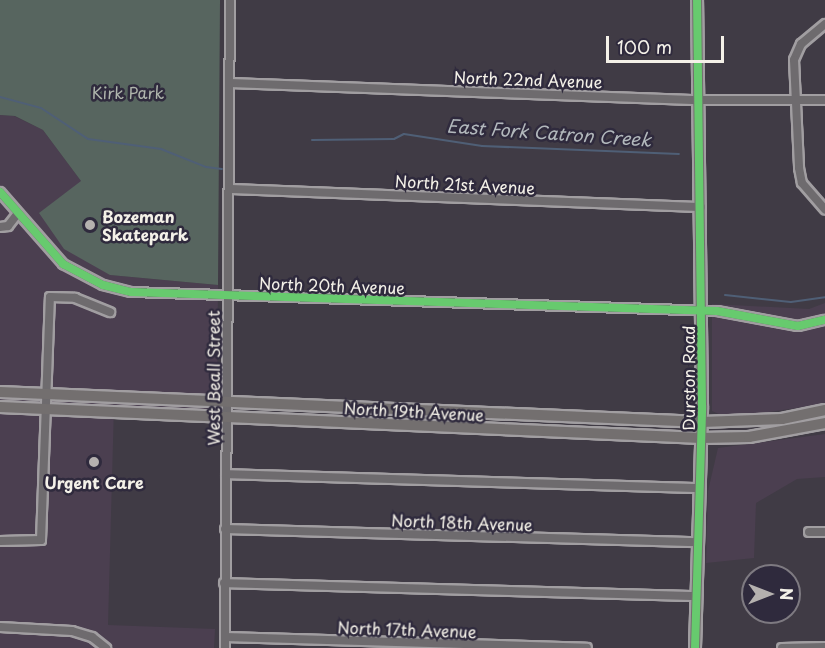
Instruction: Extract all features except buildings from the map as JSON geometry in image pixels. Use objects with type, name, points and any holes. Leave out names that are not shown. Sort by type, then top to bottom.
[{"type":"main road","name":"Durston Road","points":[[695,648],[702,422],[697,0]]},
{"type":"main road","name":"North 19th Avenue","points":[[0,392],[702,422],[782,419],[825,410]]},
{"type":"main road","name":"North 19th Avenue","points":[[0,407],[701,438],[749,437],[825,423]]},
{"type":"street","name":"West Beall Street","points":[[225,648],[230,0]]},
{"type":"street","points":[[825,24],[801,44],[794,60],[802,183],[825,209]]},
{"type":"street","name":"North 22nd Avenue","points":[[230,83],[699,100],[825,100]]},
{"type":"street","name":"North 21st Avenue","points":[[229,189],[701,207]]},
{"type":"street","name":"North 20th Avenue","points":[[0,192],[63,264],[103,285],[131,292],[701,313],[717,311],[798,326],[825,320]]},
{"type":"street","points":[[0,227],[8,226],[18,213]]},
{"type":"street","points":[[0,541],[41,540],[50,297],[75,298],[110,312]]},
{"type":"street","points":[[226,474],[699,488]]},
{"type":"street","name":"North 18th Avenue","points":[[225,529],[698,542]]},
{"type":"street","points":[[808,532],[825,532]]},
{"type":"street","points":[[224,584],[696,596]]},
{"type":"street","points":[[0,627],[72,630],[92,637],[106,648]]},
{"type":"street","name":"North 17th Avenue","points":[[225,637],[587,648]]},
{"type":"street","points":[[782,648],[825,646]]},
{"type":"shaded area","points":[[0,115],[14,116],[43,130],[81,181],[110,275],[218,285],[217,412],[114,406],[108,625],[215,629],[214,648],[0,648]]},
{"type":"shaded area","points":[[825,303],[825,404],[728,418],[712,411],[712,304],[809,309]]},
{"type":"shaded area","points":[[825,434],[825,477],[797,479],[756,503],[754,558],[706,563],[708,491],[718,448]]},
{"type":"green space","name":"Kirk Park","points":[[0,0],[220,0],[218,285],[110,275],[64,249],[39,213],[81,181],[43,130],[15,116],[0,115]]},
{"type":"waterway","name":"East Fork Catron Creek","points":[[0,97],[41,108],[88,139],[161,149],[206,167],[222,169]]},
{"type":"waterway","name":"East Fork Catron Creek","points":[[312,140],[394,139],[404,134],[482,146],[679,154]]},
{"type":"waterway","name":"East Fork Catron Creek","points":[[725,295],[791,302],[825,297]]},
{"type":"cycle path","points":[[695,648],[702,406],[697,0]]},
{"type":"cycle path","points":[[0,192],[63,264],[103,285],[131,292],[717,311],[798,326],[825,320]]},
{"type":"place","name":"Bozeman Skatepark","points":[[90,225]]},
{"type":"place","name":"Urgent Care","points":[[94,462]]}]
